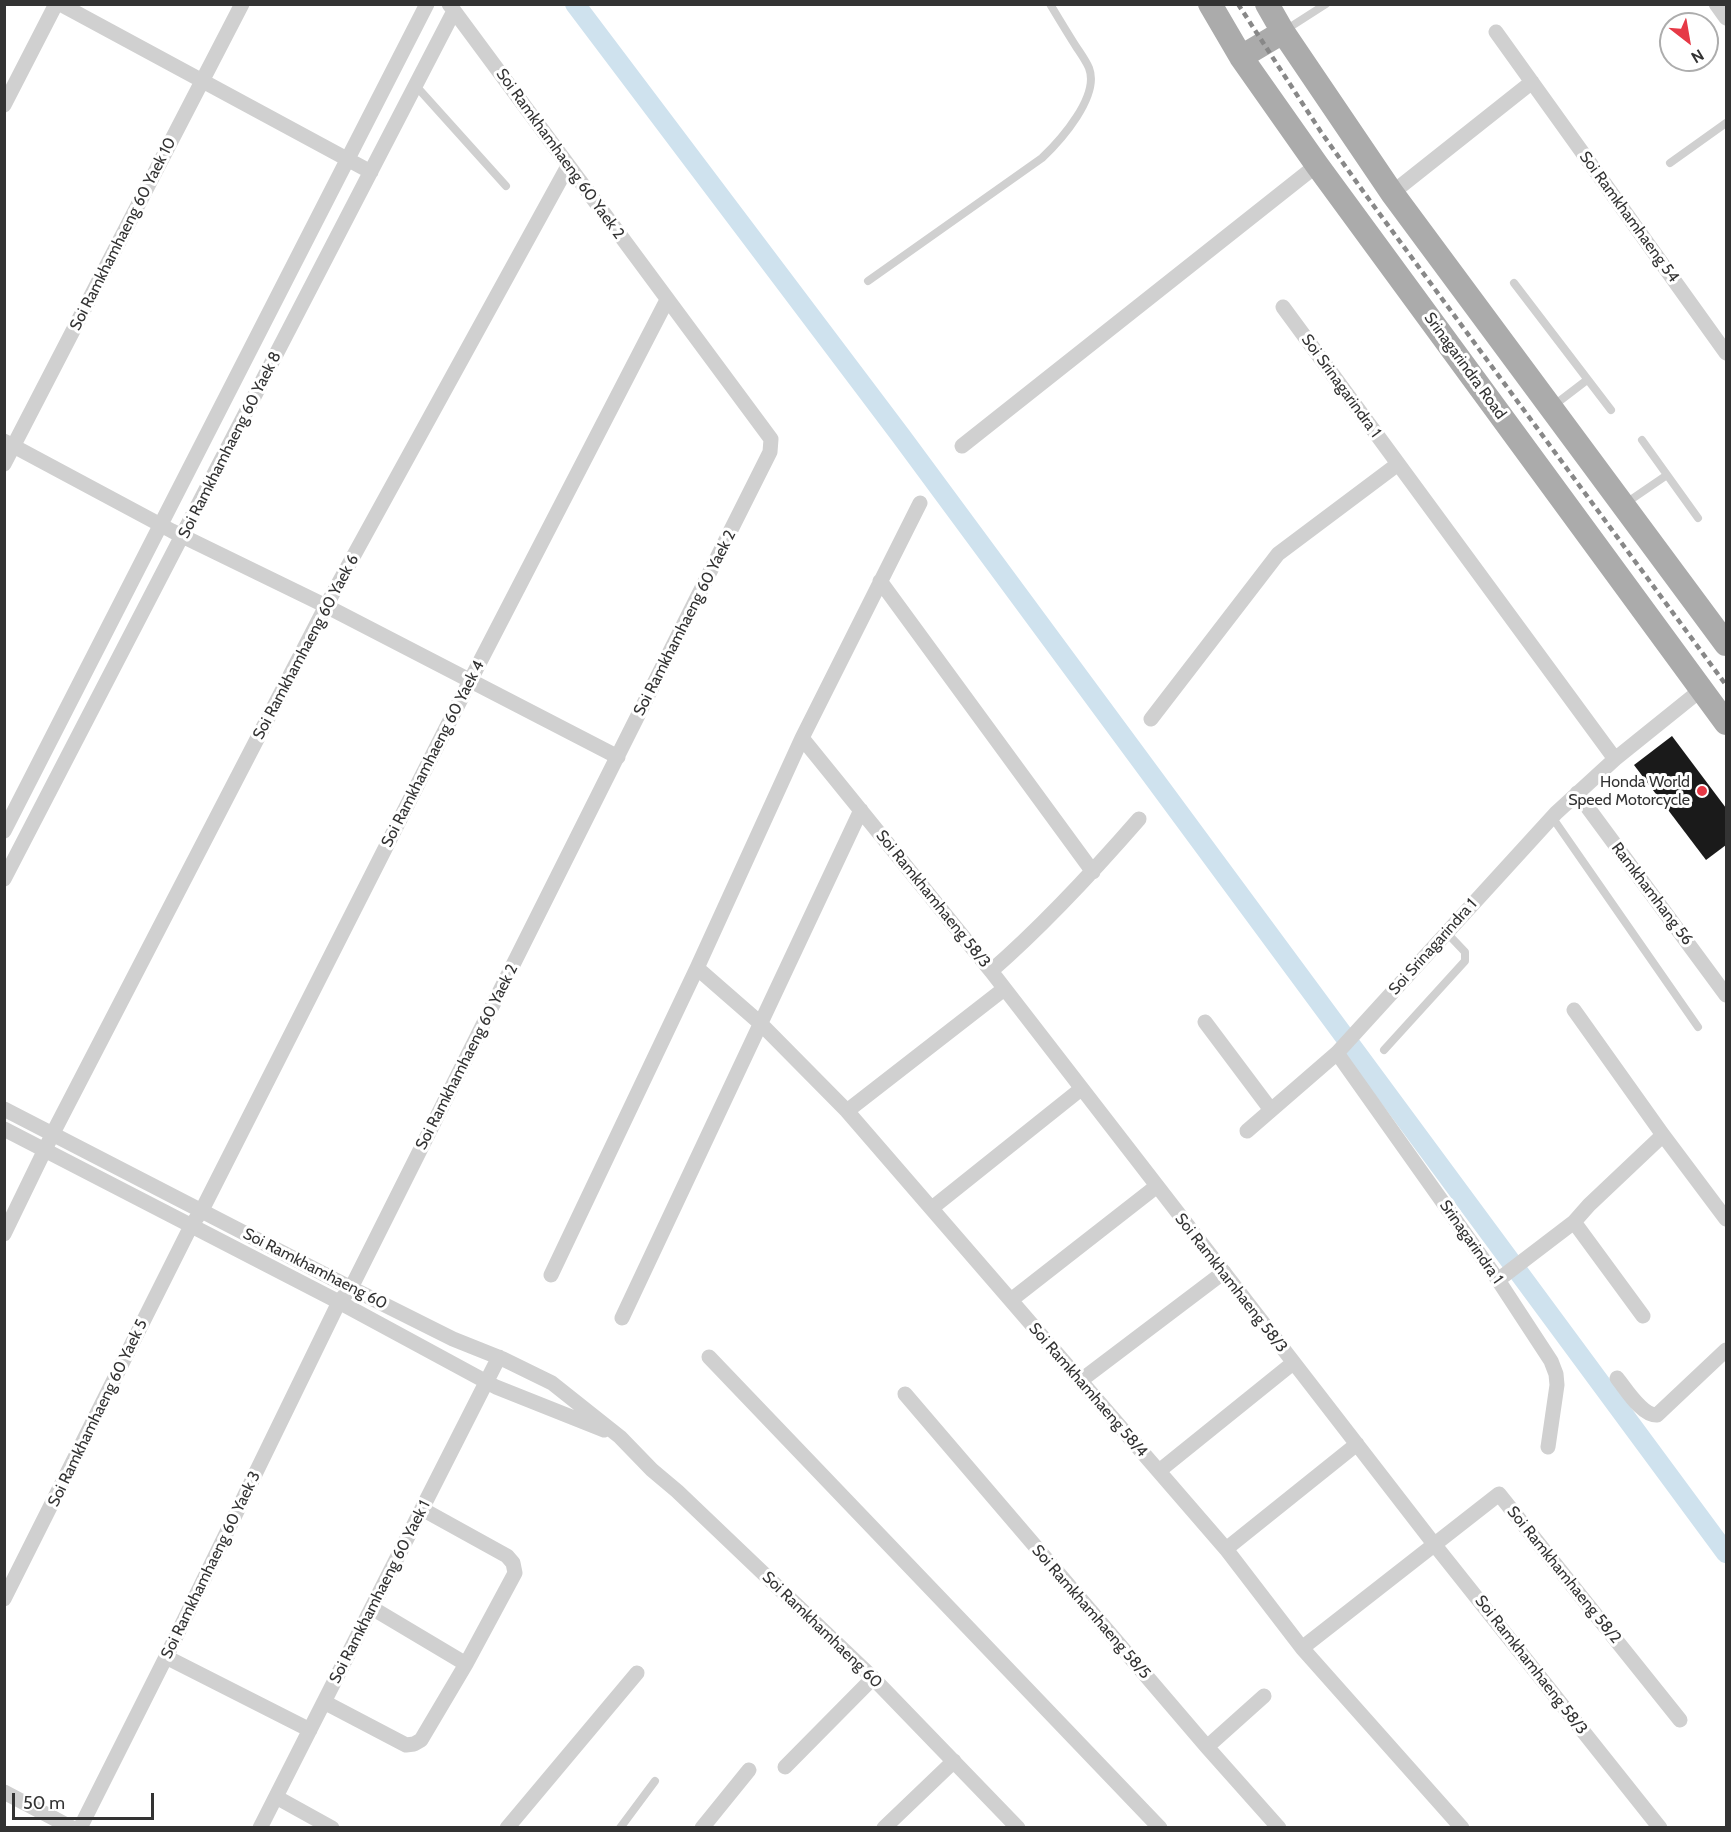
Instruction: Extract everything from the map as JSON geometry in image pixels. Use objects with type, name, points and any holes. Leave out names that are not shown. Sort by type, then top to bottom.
[{"type":"main road","name":"Srinagarindra Road","points":[[1210,4],[1241,57],[1317,165],[1726,723]]},
{"type":"main road","points":[[1267,4],[1283,32],[1392,193],[1726,644]]},
{"type":"main road","points":[[1241,57],[1283,32]]},
{"type":"street","points":[[4,105],[58,4],[371,172]]},
{"type":"street","name":"Soi Ramkhamhaeng 60 Yaek 10","points":[[4,464],[9,444],[242,4]]},
{"type":"street","name":"Soi Ramkhamhaeng 60 Yaek 8","points":[[4,831],[427,4]]},
{"type":"street","points":[[1716,4],[1726,18]]},
{"type":"street","name":"Soi Ramkhamhaeng 60 Yaek 8","points":[[4,879],[416,86],[451,8]]},
{"type":"street","name":"Soi Ramkhamhaeng 60 Yaek 2","points":[[339,1302],[351,1288],[770,452],[771,439],[451,8]]},
{"type":"street","name":"Soi Ramkhamhaeng 54","points":[[1496,32],[1726,353]]},
{"type":"street","points":[[1392,193],[1532,82]]},
{"type":"street","points":[[962,446],[1317,165]]},
{"type":"street","name":"Soi Ramkhamhaeng 60 Yaek 6","points":[[4,1234],[53,1133],[326,606],[568,166]]},
{"type":"street","name":"Soi Ramkhamhaeng 60 Yaek 4","points":[[191,1226],[667,300]]},
{"type":"street","name":"Soi Srinagarindra 1","points":[[1283,307],[1616,759]]},
{"type":"street","points":[[256,340],[278,351]]},
{"type":"street","points":[[9,444],[182,536],[326,606],[618,757]]},
{"type":"street","points":[[1150,719],[1278,554],[1398,464]]},
{"type":"street","points":[[551,1275],[697,968],[802,738],[920,503]]},
{"type":"street","points":[[880,581],[1093,872]]},
{"type":"street","name":"Soi Srinagarindra 1","points":[[1246,1131],[1340,1050],[1552,817],[1616,759],[1702,690]]},
{"type":"street","points":[[57,729],[78,738]]},
{"type":"street","name":"Soi Ramkhamhaeng 58/3","points":[[802,738],[991,971],[1434,1544],[1660,1827]]},
{"type":"street","name":"Ramkhamhang 56","points":[[1577,793],[1726,995]]},
{"type":"street","points":[[622,1318],[861,810]]},
{"type":"street","points":[[991,971],[1032,935],[1093,872],[1138,819]]},
{"type":"street","name":"Soi Ramkhamhaeng 58/4","points":[[697,968],[760,1023],[847,1111],[1226,1549],[1302,1648],[1462,1827]]},
{"type":"street","points":[[847,1111],[1004,989]]},
{"type":"street","points":[[1574,1010],[1726,1219]]},
{"type":"street","points":[[1204,1022],[1271,1110]]},
{"type":"street","name":"Srinagarindra 1","points":[[1340,1050],[1543,1348],[1556,1374],[1557,1385],[1548,1447]]},
{"type":"street","points":[[932,1208],[1081,1089]]},
{"type":"street","name":"Soi Ramkhamhaeng 60","points":[[4,1109],[351,1288],[453,1339],[500,1357],[552,1383],[620,1437],[652,1470],[677,1491],[873,1678],[1018,1827]]},
{"type":"street","name":"Soi Ramkhamhaeng 60","points":[[4,1129],[339,1302],[487,1382],[620,1437]]},
{"type":"street","points":[[1498,1280],[1574,1222],[1663,1135]]},
{"type":"street","points":[[1011,1300],[1156,1186]]},
{"type":"street","points":[[1574,1222],[1643,1316]]},
{"type":"street","name":"Soi Ramkhamhaeng 60 Yaek 5","points":[[4,1599],[191,1226]]},
{"type":"street","points":[[1080,1381],[1224,1272]]},
{"type":"street","name":"Soi Ramkhamhaeng 60 Yaek 3","points":[[80,1827],[166,1657],[339,1302]]},
{"type":"street","points":[[1617,1378],[1645,1412],[1657,1415],[1726,1350]]},
{"type":"street","name":"Soi Ramkhamhaeng 60 Yaek 1","points":[[260,1827],[500,1357]]},
{"type":"street","points":[[709,1357],[1160,1827]]},
{"type":"street","points":[[1159,1471],[1293,1363]]},
{"type":"street","name":"Soi Ramkhamhaeng 58/5","points":[[905,1394],[1207,1747],[1279,1827]]},
{"type":"street","points":[[1226,1549],[1357,1444]]},
{"type":"street","name":"Soi Ramkhamhaeng 58/2","points":[[1434,1544],[1499,1494],[1680,1720]]},
{"type":"street","points":[[324,1702],[406,1745],[421,1740],[466,1664],[515,1573],[513,1563],[507,1556],[422,1509]]},
{"type":"street","points":[[1302,1648],[1434,1544]]},
{"type":"street","points":[[372,1608],[466,1664]]},
{"type":"street","points":[[166,1657],[310,1730]]},
{"type":"street","points":[[507,1827],[637,1674]]},
{"type":"street","points":[[784,1767],[873,1678]]},
{"type":"street","points":[[1207,1747],[1264,1696]]},
{"type":"street","points":[[884,1827],[954,1761]]},
{"type":"street","points":[[702,1827],[749,1770]]},
{"type":"street","points":[[4,1792],[72,1827]]},
{"type":"street","points":[[276,1797],[332,1827]]},
{"type":"lane","points":[[868,281],[1042,158],[1062,137],[1081,110],[1092,83],[1089,69],[1050,4]]},
{"type":"lane","points":[[1283,32],[1326,4]]},
{"type":"lane","points":[[416,86],[506,186]]},
{"type":"lane","points":[[1670,163],[1726,123]]},
{"type":"lane","points":[[1514,283],[1611,410]]},
{"type":"lane","points":[[1551,408],[1587,380]]},
{"type":"lane","points":[[1642,440],[1698,518]]},
{"type":"lane","points":[[1623,506],[1667,475]]},
{"type":"lane","points":[[1552,817],[1698,1027]]},
{"type":"lane","points":[[1384,1050],[1465,961],[1465,952],[1446,932]]},
{"type":"lane","points":[[620,1827],[655,1781]]},
{"type":"building","points":[[1672,736],[1726,808],[1726,845],[1706,860],[1634,765]]},
{"type":"waterway","points":[[575,4],[901,436],[1726,1553]]},
{"type":"railway","points":[[1238,4],[1321,132],[1365,194],[1726,685]]},
{"type":"place","name":"Honda World Speed Motorcycle","points":[[1702,791]]}]
